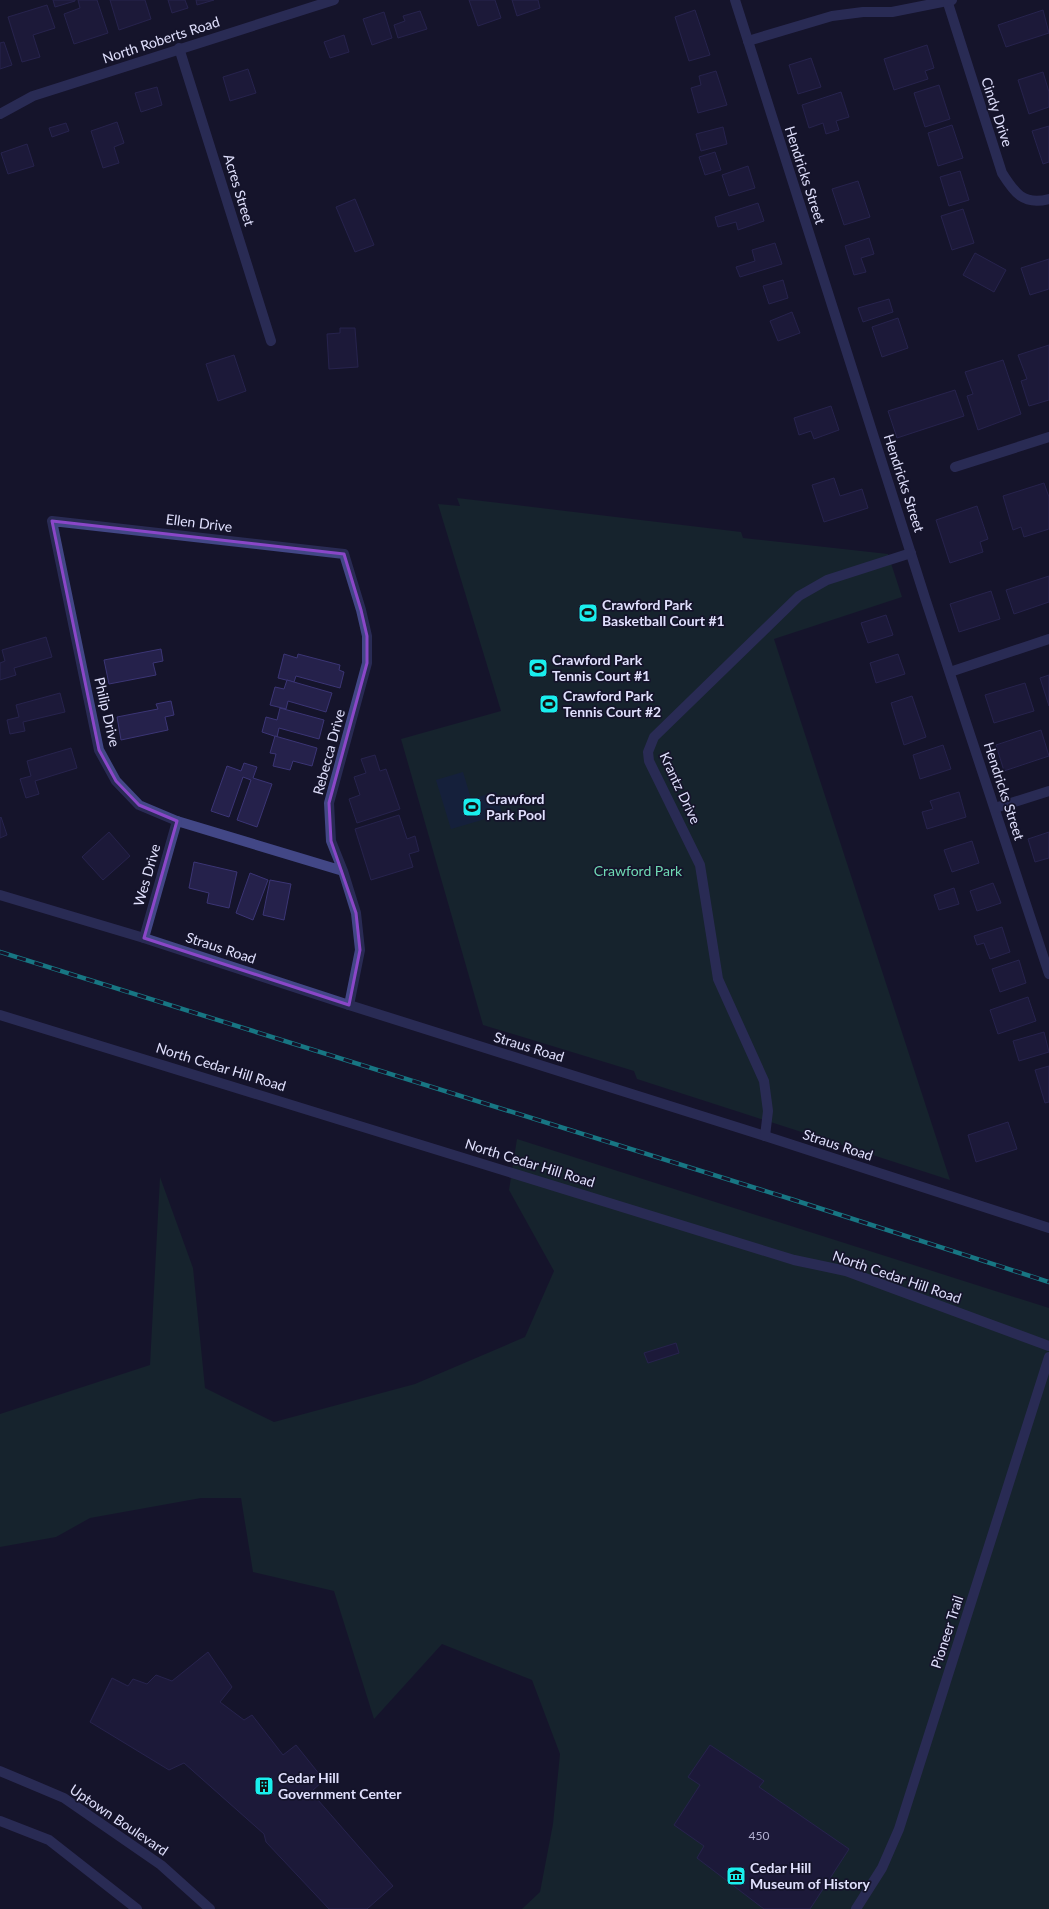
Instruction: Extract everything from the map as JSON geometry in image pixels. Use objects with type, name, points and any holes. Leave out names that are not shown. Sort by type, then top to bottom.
[{"type":"street","name":"North Roberts Road","points":[[0,114],[33,96],[179,48],[334,0]]},
{"type":"street","name":"Hendricks Street","points":[[735,0],[911,553],[1049,974]]},
{"type":"street","points":[[748,41],[832,16],[863,12],[892,12],[949,0]]},
{"type":"street","name":"Cindy Drive","points":[[949,0],[1002,173],[1014,192],[1026,199],[1040,201],[1049,199]]},
{"type":"street","name":"Acres Street","points":[[179,48],[271,341]]},
{"type":"street","points":[[955,467],[1049,437]]},
{"type":"street","name":"Ellen Drive","points":[[52,521],[344,554]]},
{"type":"street","name":"Philip Drive","points":[[52,521],[99,750],[116,780],[139,805],[177,820],[343,871]]},
{"type":"street","name":"Krantz Drive","points":[[765,1136],[768,1111],[764,1081],[718,980],[700,865],[649,761],[648,752],[654,737],[800,596],[827,580],[911,553]]},
{"type":"street","name":"Rebecca Drive","points":[[344,554],[361,610],[366,636],[367,663],[329,803],[331,841],[343,871],[356,913],[360,950],[349,1006]]},
{"type":"street","points":[[950,672],[1049,639]]},
{"type":"street","points":[[995,808],[1049,791]]},
{"type":"street","name":"Wes Drive","points":[[144,938],[177,820]]},
{"type":"street","name":"Straus Road","points":[[0,895],[144,938],[349,1006],[765,1136],[1049,1228]]},
{"type":"street","name":"North Cedar Hill Road","points":[[0,1014],[786,1257],[846,1271],[1049,1346]]},
{"type":"street","name":"Pioneer Trail","points":[[856,1909],[882,1868],[899,1828],[1049,1357]]},
{"type":"street","name":"Uptown Boulevard","points":[[0,1772],[64,1798],[161,1865],[210,1909]]},
{"type":"street","points":[[0,1821],[49,1840],[137,1909]]},
{"type":"highlighted area","points":[[52,521],[344,554],[361,610],[367,636],[367,663],[329,803],[331,841],[356,913],[360,950],[349,1005],[144,938],[177,821],[139,805],[116,781],[99,750]]},
{"type":"green space","name":"Crawford Park","points":[[457,498],[741,532],[743,538],[888,554],[902,597],[774,639],[950,1180],[637,1079],[634,1071],[483,1025],[401,739],[501,711],[438,504],[460,506]]},
{"type":"green space","points":[[517,1139],[1049,1308],[1049,1909],[522,1909],[540,1892],[553,1824],[560,1754],[532,1680],[442,1644],[374,1719],[334,1591],[253,1572],[241,1498],[201,1498],[90,1518],[56,1537],[0,1547],[0,1414],[150,1365],[160,1177],[193,1268],[205,1388],[274,1422],[415,1384],[525,1337],[554,1271],[509,1190]]},
{"type":"water","name":"Crawford Park Pool","points":[[463,772],[471,799],[496,792],[502,814],[451,829],[436,780]]},
{"type":"building","points":[[53,0],[75,0],[75,1],[55,7]]},
{"type":"building","points":[[78,0],[97,0],[108,33],[74,44],[64,14],[80,8]]},
{"type":"building","points":[[110,0],[145,0],[151,19],[119,30]]},
{"type":"building","points":[[168,0],[185,0],[188,8],[172,13]]},
{"type":"building","points":[[196,0],[214,0],[197,5]]},
{"type":"building","points":[[469,0],[495,0],[501,18],[478,26]]},
{"type":"building","points":[[512,0],[538,0],[540,8],[517,16]]},
{"type":"building","points":[[47,5],[55,28],[33,35],[40,57],[22,62],[8,17]]},
{"type":"building","points":[[695,10],[710,55],[689,61],[675,17]]},
{"type":"building","points":[[1043,10],[1049,33],[1006,47],[998,25]]},
{"type":"building","points":[[420,11],[427,29],[398,38],[394,25],[405,21],[403,16]]},
{"type":"building","points":[[384,12],[392,38],[372,45],[363,19]]},
{"type":"building","points":[[344,35],[349,52],[330,58],[324,42]]},
{"type":"building","points":[[4,42],[12,65],[0,69],[0,43]]},
{"type":"building","points":[[927,45],[934,68],[925,71],[928,79],[894,90],[884,59]]},
{"type":"building","points":[[811,58],[821,87],[798,94],[789,65]]},
{"type":"building","points":[[248,69],[256,93],[230,101],[223,77]]},
{"type":"building","points":[[716,71],[727,105],[698,113],[691,88],[701,85],[699,76]]},
{"type":"building","points":[[1043,72],[1049,92],[1049,107],[1029,114],[1018,80]]},
{"type":"building","points":[[939,85],[950,119],[925,127],[914,93]]},
{"type":"building","points":[[157,87],[162,105],[141,112],[135,93]]},
{"type":"building","points":[[841,92],[849,117],[836,121],[839,130],[826,134],[823,123],[809,128],[802,105]]},
{"type":"building","points":[[117,122],[124,143],[114,147],[119,163],[103,168],[91,131]]},
{"type":"building","points":[[66,123],[69,131],[52,137],[49,128]]},
{"type":"building","points":[[952,125],[963,158],[938,166],[928,133]]},
{"type":"building","points":[[1049,126],[1049,162],[1043,164],[1032,131]]},
{"type":"building","points":[[723,127],[727,144],[701,151],[696,134]]},
{"type":"building","points":[[27,144],[34,166],[8,174],[1,153]]},
{"type":"building","points":[[715,152],[721,170],[705,175],[699,157]]},
{"type":"building","points":[[748,166],[755,188],[729,196],[722,175]]},
{"type":"building","points":[[960,171],[969,200],[949,206],[940,177]]},
{"type":"building","points":[[858,181],[870,217],[844,225],[832,189]]},
{"type":"building","points":[[355,199],[374,245],[355,252],[336,207]]},
{"type":"building","points":[[758,203],[764,221],[738,230],[736,222],[718,227],[715,217]]},
{"type":"building","points":[[963,209],[974,243],[952,250],[941,216]]},
{"type":"building","points":[[869,238],[874,254],[861,258],[866,272],[854,275],[845,246]]},
{"type":"building","points":[[775,243],[782,264],[740,277],[736,267],[755,261],[752,250]]},
{"type":"building","points":[[975,253],[1006,270],[994,292],[963,275]]},
{"type":"building","points":[[1049,259],[1049,289],[1030,295],[1021,268]]},
{"type":"building","points":[[783,280],[788,298],[769,304],[763,286]]},
{"type":"building","points":[[889,299],[893,312],[863,322],[858,308]]},
{"type":"building","points":[[792,312],[800,333],[778,341],[770,321]]},
{"type":"building","points":[[898,318],[908,348],[882,357],[872,327]]},
{"type":"building","points":[[340,328],[355,328],[358,367],[329,369],[327,334],[340,333]]},
{"type":"building","points":[[1049,345],[1049,400],[1029,406],[1021,381],[1027,379],[1018,355]]},
{"type":"building","points":[[234,355],[246,391],[218,401],[206,364]]},
{"type":"building","points":[[1003,360],[1021,414],[978,430],[967,396],[973,394],[965,372]]},
{"type":"building","points":[[955,390],[964,416],[897,438],[888,411]]},
{"type":"building","points":[[831,406],[839,430],[814,439],[811,431],[799,435],[794,418]]},
{"type":"building","points":[[834,478],[840,496],[862,489],[868,508],[824,522],[812,485]]},
{"type":"building","points":[[1044,483],[1049,497],[1049,529],[1024,537],[1021,527],[1013,530],[1003,496]]},
{"type":"building","points":[[977,506],[988,539],[980,542],[983,552],[950,563],[936,520]]},
{"type":"building","points":[[1049,576],[1049,602],[1014,614],[1006,590]]},
{"type":"building","points":[[991,591],[1000,619],[959,632],[950,604]]},
{"type":"building","points":[[886,615],[893,635],[868,643],[861,623]]},
{"type":"building","points":[[46,637],[52,657],[14,668],[16,675],[0,680],[0,663],[5,661],[2,650]]},
{"type":"building","points":[[161,649],[163,661],[153,663],[156,675],[109,684],[104,660]]},
{"type":"building","points":[[284,654],[297,658],[298,654],[340,665],[339,670],[344,672],[340,688],[296,676],[294,682],[278,678]]},
{"type":"building","points":[[898,654],[905,674],[876,683],[870,663]]},
{"type":"building","points":[[1049,675],[1049,706],[1040,678]]},
{"type":"building","points":[[287,680],[332,693],[326,712],[288,701],[286,709],[270,705],[275,687],[284,689]]},
{"type":"building","points":[[1025,683],[1034,711],[994,723],[985,695]]},
{"type":"building","points":[[60,693],[65,712],[23,722],[25,731],[10,734],[7,720],[19,717],[16,705]]},
{"type":"building","points":[[912,696],[926,737],[904,745],[891,703]]},
{"type":"building","points":[[171,701],[174,715],[165,717],[168,730],[121,740],[117,717],[158,709],[156,704]]},
{"type":"building","points":[[280,708],[324,720],[319,739],[279,728],[277,737],[262,732],[266,717],[277,720]]},
{"type":"building","points":[[1041,730],[1049,756],[1004,771],[996,745]]},
{"type":"building","points":[[275,736],[317,748],[312,766],[293,761],[290,770],[273,766],[276,754],[270,753]]},
{"type":"building","points":[[943,745],[951,769],[920,779],[913,755]]},
{"type":"building","points":[[71,748],[77,768],[35,781],[39,794],[26,798],[20,779],[31,776],[27,761]]},
{"type":"building","points":[[375,755],[380,771],[386,769],[400,809],[357,823],[349,799],[360,795],[354,777],[366,773],[361,759]]},
{"type":"building","points":[[244,763],[257,767],[253,778],[272,784],[257,827],[237,820],[251,780],[243,777],[229,817],[211,811],[227,766],[241,771]]},
{"type":"building","points":[[959,792],[966,817],[927,829],[922,812],[933,809],[930,801]]},
{"type":"building","points":[[399,815],[407,839],[415,836],[419,851],[409,854],[413,867],[371,880],[355,829]]},
{"type":"building","points":[[1,817],[7,835],[0,838],[0,818]]},
{"type":"building","points":[[109,832],[130,856],[103,880],[82,857]]},
{"type":"building","points":[[1049,832],[1049,858],[1035,862],[1028,839]]},
{"type":"building","points":[[972,841],[979,863],[952,872],[944,850]]},
{"type":"building","points":[[194,862],[237,872],[229,908],[207,903],[209,893],[189,888]]},
{"type":"building","points":[[250,873],[268,880],[253,920],[236,913]]},
{"type":"building","points":[[270,880],[291,884],[284,920],[263,915]]},
{"type":"building","points":[[993,883],[1001,903],[977,911],[970,891]]},
{"type":"building","points":[[954,888],[959,904],[939,910],[934,895]]},
{"type":"building","points":[[1002,927],[1010,952],[990,959],[984,943],[977,945],[974,936]]},
{"type":"building","points":[[1019,960],[1026,983],[1000,992],[992,969]]},
{"type":"building","points":[[1028,997],[1036,1021],[998,1034],[990,1010]]},
{"type":"building","points":[[1044,1032],[1049,1052],[1019,1061],[1013,1041]]},
{"type":"building","points":[[1049,1066],[1049,1102],[1045,1103],[1035,1070]]},
{"type":"building","points":[[1008,1122],[1017,1149],[976,1162],[968,1135]]},
{"type":"building","points":[[676,1343],[679,1353],[648,1363],[644,1353]]},
{"type":"building","name":"Cedar Hill Government Center","points":[[208,1652],[232,1687],[220,1702],[244,1720],[252,1715],[283,1755],[296,1745],[324,1780],[311,1792],[393,1886],[367,1909],[329,1909],[266,1842],[264,1834],[184,1763],[169,1770],[90,1722],[112,1678],[128,1686],[133,1679],[147,1684],[156,1675],[172,1681]]},
{"type":"building","points":[[710,1745],[764,1781],[759,1787],[849,1849],[810,1909],[764,1909],[697,1858],[704,1846],[674,1825],[700,1785],[688,1777]]},
{"type":"railway","points":[[0,952],[794,1200],[1049,1282]]},
{"type":"place","name":"Crawford Park Basketball Court #1","points":[[588,613]]},
{"type":"place","name":"Crawford Park Tennis Court #1","points":[[538,668]]},
{"type":"place","name":"Crawford Park Tennis Court #2","points":[[549,704]]},
{"type":"place","name":"Crawford Park Pool","points":[[472,807]]},
{"type":"place","name":"Cedar Hill Government Center","points":[[264,1786]]},
{"type":"place","name":"Cedar Hill Museum of History","points":[[736,1876]]}]
